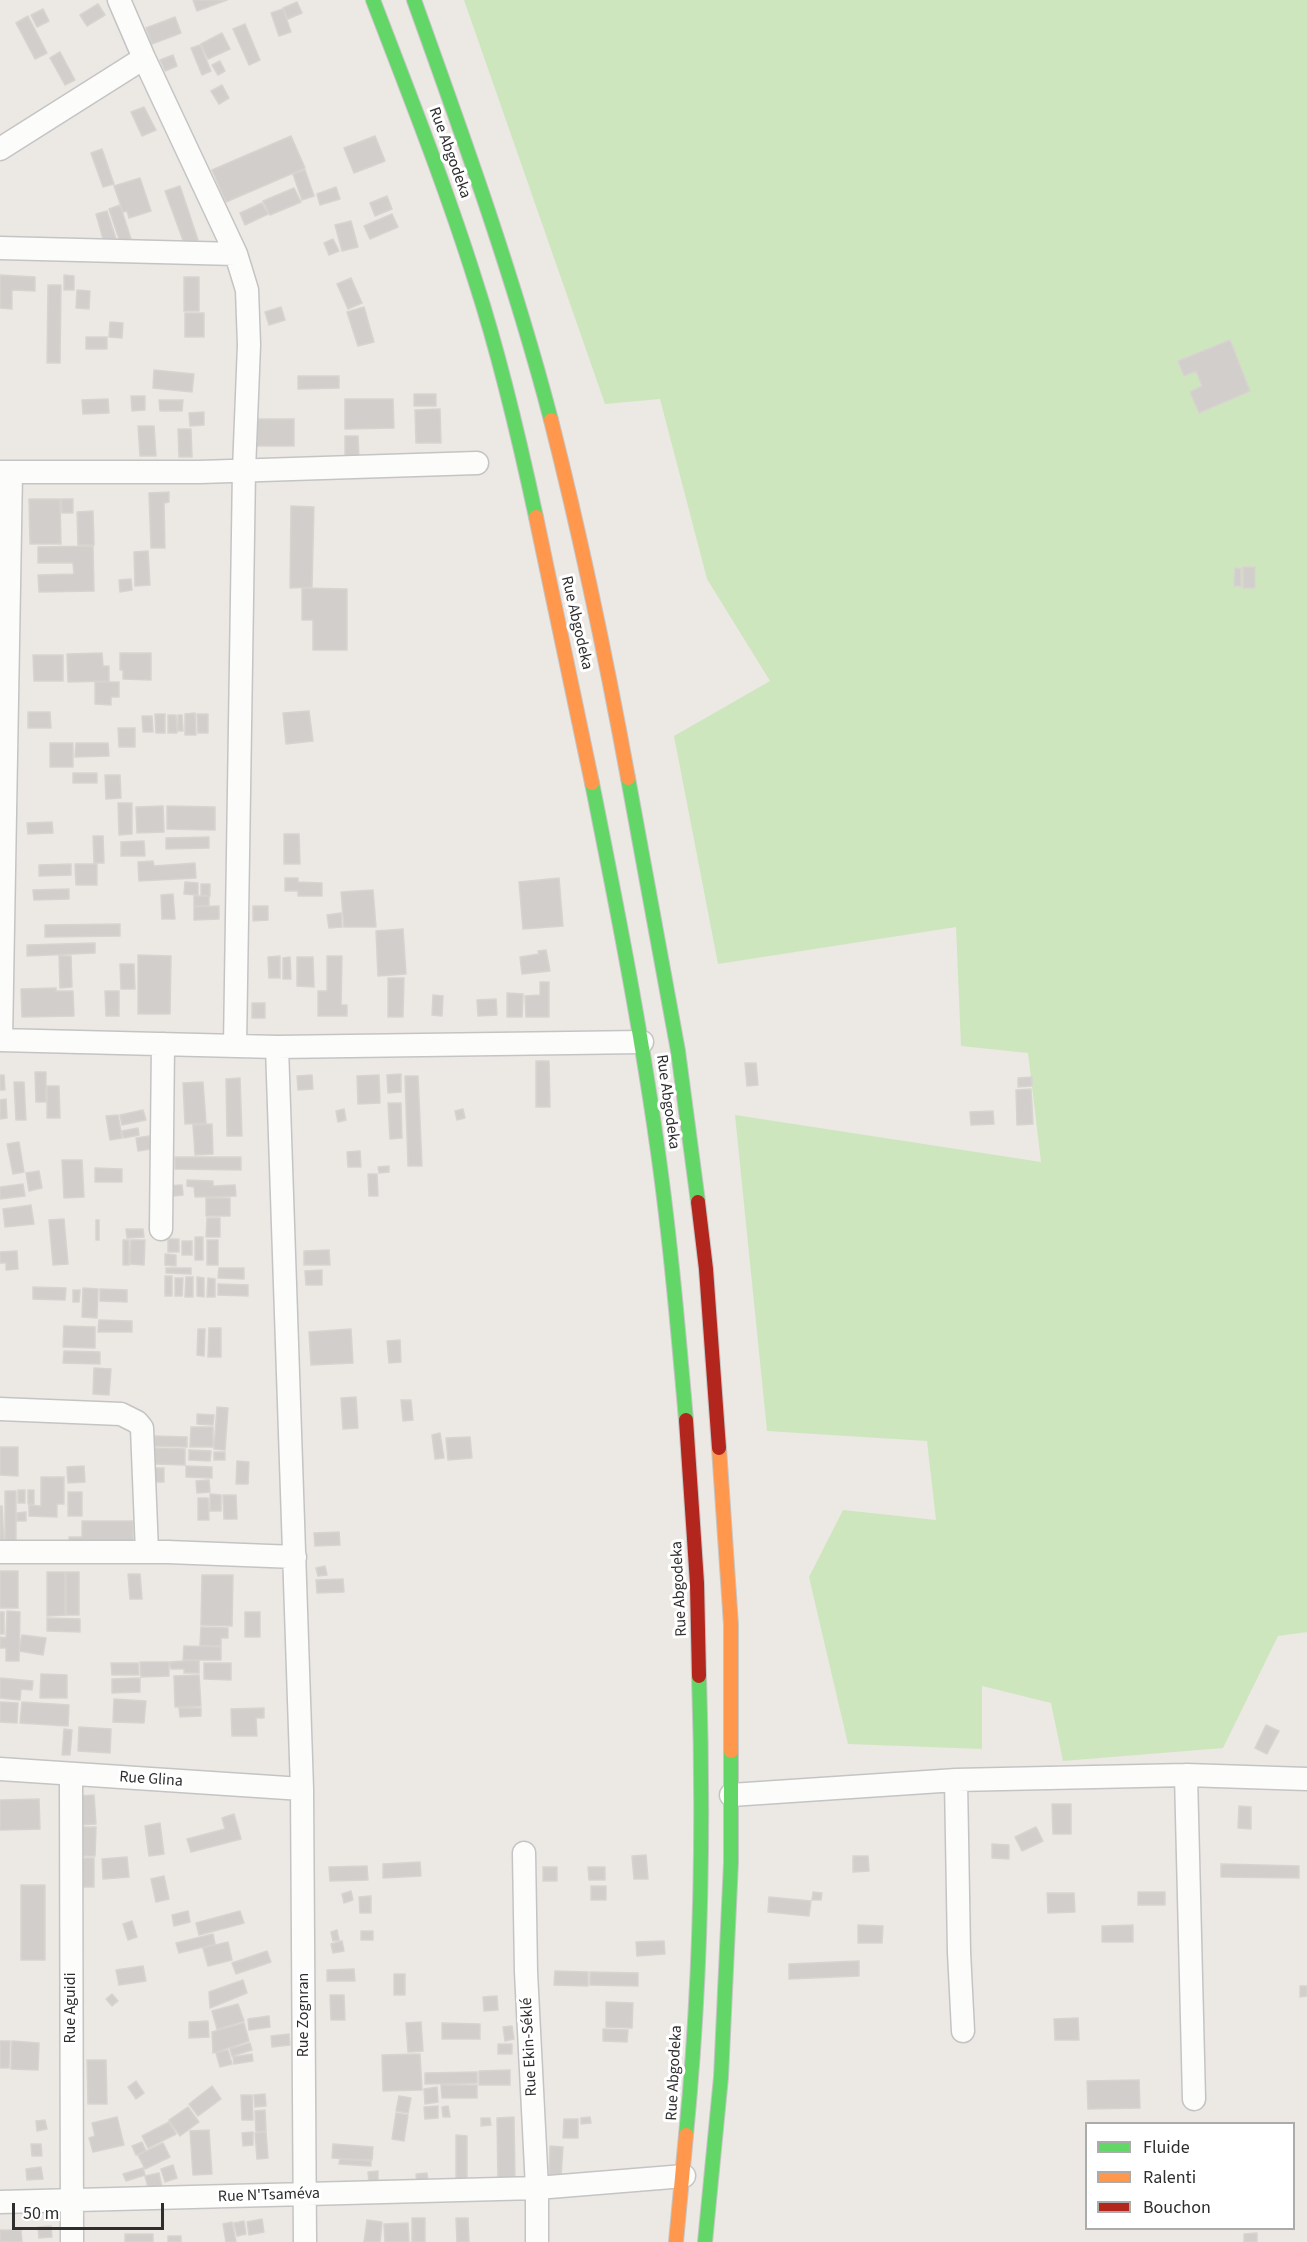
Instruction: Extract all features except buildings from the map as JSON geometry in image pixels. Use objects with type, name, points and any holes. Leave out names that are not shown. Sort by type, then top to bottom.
[{"type":"main road","name":"Rue Abgodeka","points":[[373,0],[431,149],[469,260],[504,378],[575,692],[642,1042],[663,1188],[691,1497],[699,1630],[700,1853],[693,2081],[676,2242]]},
{"type":"main road","name":"Rue Abgodeka","points":[[414,0],[463,137],[530,342],[566,479],[610,680],[678,1051],[706,1269],[731,1624],[731,1862],[721,2077],[705,2242]]},
{"type":"street","points":[[119,0],[236,254],[247,290],[249,345],[244,470],[236,1046]]},
{"type":"street","points":[[0,149],[144,58]]},
{"type":"street","points":[[0,249],[236,254]]},
{"type":"street","points":[[477,463],[148,473],[5,472],[1,1040],[277,1047],[642,1042]]},
{"type":"street","points":[[161,1229],[163,1044]]},
{"type":"street","name":"Rue Zognran","points":[[277,1047],[302,1789],[305,2242]]},
{"type":"street","points":[[0,1409],[121,1414],[137,1422],[142,1428],[147,1552]]},
{"type":"street","points":[[0,1552],[147,1552],[295,1557]]},
{"type":"street","name":"Rue Glina","points":[[0,1769],[302,1789]]},
{"type":"street","name":"Rue Aguidi","points":[[71,1774],[72,2242]]},
{"type":"street","points":[[731,1795],[956,1780],[1186,1775],[1307,1779]]},
{"type":"street","points":[[1186,1775],[1194,2099]]},
{"type":"street","points":[[956,1780],[963,2031]]},
{"type":"street","name":"Rue Ekin-Séklé","points":[[524,1853],[526,1972],[537,2188],[537,2242]]},
{"type":"street","name":"Rue N'Tsaméva","points":[[0,2202],[71,2202],[537,2188],[684,2176]]},
{"type":"green space","points":[[464,0],[1307,0],[1307,1632],[1278,1636],[1223,1748],[1063,1761],[1051,1703],[982,1686],[982,1749],[848,1744],[809,1577],[843,1510],[936,1520],[927,1441],[767,1431],[735,1115],[1041,1162],[1028,1053],[961,1046],[956,927],[718,964],[674,736],[770,681],[707,579],[660,399],[605,404]]},
{"type":"traffic: fast","points":[[373,0],[440,176],[476,283],[509,399],[536,517]]},
{"type":"traffic: fast","points":[[414,0],[505,261],[551,420]]},
{"type":"traffic: fast","points":[[628,778],[678,1051],[698,1202]]},
{"type":"traffic: fast","points":[[592,783],[643,1054],[662,1179],[686,1420]]},
{"type":"traffic: fast","points":[[686,2135],[695,2021],[700,1906],[699,1676]]},
{"type":"traffic: fast","points":[[705,2242],[721,2077],[731,1862],[731,1751]]},
{"type":"traffic: slow","points":[[551,420],[573,509],[628,778]]},
{"type":"traffic: slow","points":[[536,517],[592,783]]},
{"type":"traffic: slow","points":[[719,1448],[731,1625],[731,1751]]},
{"type":"traffic: slow","points":[[676,2242],[686,2135]]},
{"type":"traffic: jam","points":[[698,1202],[706,1269],[719,1448]]},
{"type":"traffic: jam","points":[[686,1420],[697,1583],[699,1676]]}]
